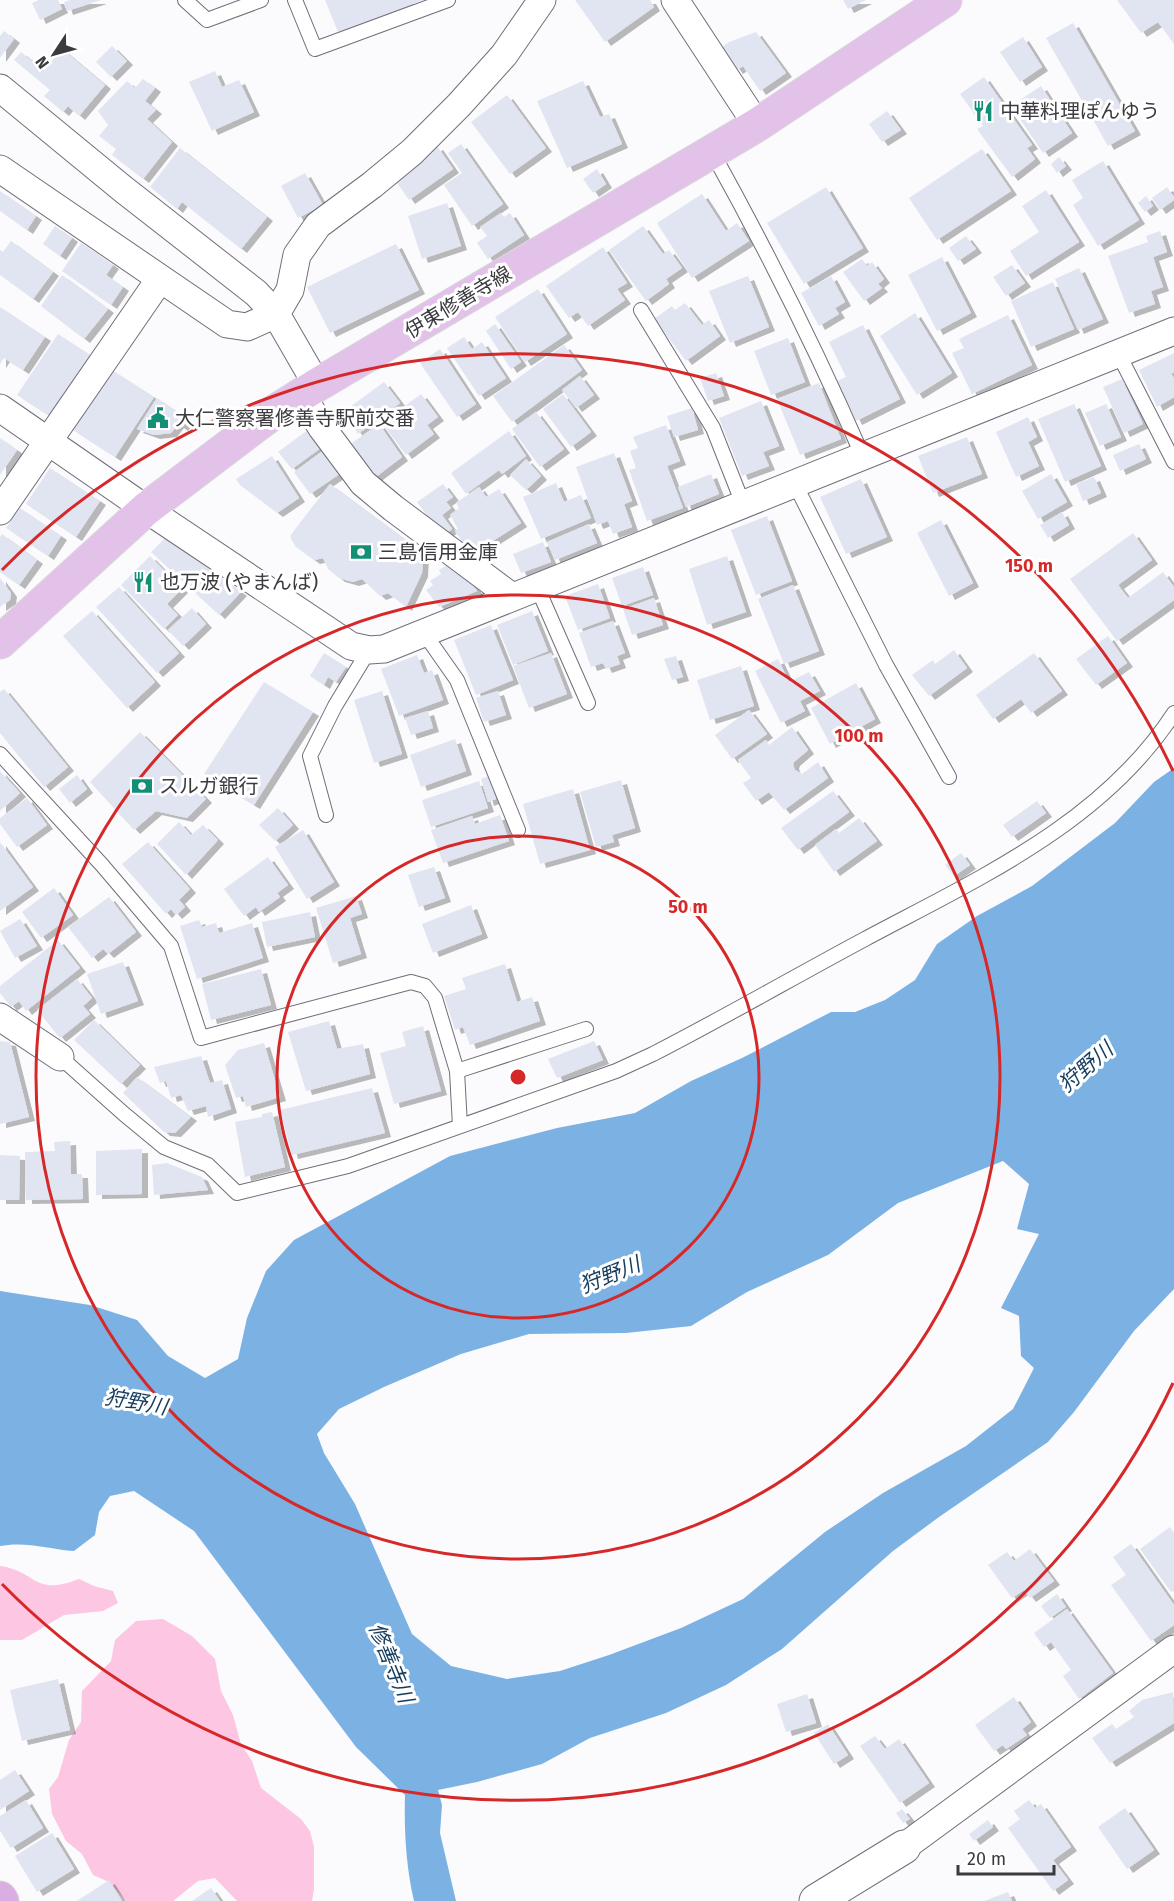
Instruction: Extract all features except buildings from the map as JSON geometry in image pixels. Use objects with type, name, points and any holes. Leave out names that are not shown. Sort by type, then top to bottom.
[{"type":"main road","name":"伊東修善寺線","points":[[0,642],[146,509],[274,412],[757,125],[945,0]]},
{"type":"street","points":[[0,169],[227,324],[247,327],[276,314],[290,290],[297,255],[318,225],[412,152],[459,105],[504,56],[542,0]]},
{"type":"street","points":[[675,0],[757,125]]},
{"type":"street","points":[[0,88],[123,189],[256,292],[276,314],[310,390],[322,428],[363,483],[393,508],[525,592]]},
{"type":"street","points":[[0,511],[160,279]]},
{"type":"street","points":[[0,408],[351,646],[369,650],[384,649],[1174,331]]},
{"type":"street","points":[[0,1017],[60,1057]]},
{"type":"street","points":[[816,1901],[904,1847],[1174,1649]]},
{"type":"lane","points":[[185,0],[207,20],[261,0]]},
{"type":"lane","points":[[295,0],[315,49],[448,0]]},
{"type":"lane","points":[[712,152],[752,224],[821,363],[863,456]]},
{"type":"lane","points":[[641,310],[713,428],[743,504]]},
{"type":"lane","points":[[1118,353],[1174,462]]},
{"type":"lane","points":[[795,484],[886,665],[949,777]]},
{"type":"lane","points":[[525,592],[588,703]]},
{"type":"lane","points":[[424,633],[457,680],[518,830]]},
{"type":"lane","points":[[326,815],[309,756],[335,706],[369,650]]},
{"type":"lane","points":[[60,1057],[164,1147],[208,1165],[237,1193],[348,1166],[616,1071],[653,1054],[1011,862],[1049,837],[1110,787],[1162,732],[1174,713]]},
{"type":"lane","points":[[0,754],[102,865],[171,946],[201,1038],[411,982],[425,986],[435,998],[457,1071],[460,1126]]},
{"type":"lane","points":[[457,1071],[586,1029]]},
{"type":"shaded area","points":[[0,1566],[22,1573],[43,1584],[64,1584],[79,1579],[113,1591],[118,1603],[103,1611],[64,1615],[22,1640],[0,1640]]},
{"type":"shaded area","points":[[163,1619],[192,1636],[215,1659],[221,1691],[233,1715],[241,1744],[252,1761],[261,1788],[301,1819],[310,1831],[314,1847],[312,1901],[237,1901],[215,1878],[198,1881],[173,1901],[126,1901],[109,1882],[93,1875],[82,1854],[66,1841],[52,1814],[49,1789],[58,1777],[69,1740],[81,1722],[82,1691],[111,1661],[115,1640],[136,1621]]},
{"type":"water","points":[[1174,768],[1174,1289],[1134,1331],[1074,1412],[1048,1442],[893,1551],[782,1649],[726,1685],[666,1713],[590,1738],[542,1764],[438,1790],[442,1805],[440,1833],[456,1901],[414,1901],[406,1848],[405,1795],[356,1747],[194,1531],[134,1491],[110,1496],[99,1512],[95,1535],[74,1551],[28,1545],[0,1546],[0,1291],[90,1305],[137,1320],[168,1356],[205,1378],[238,1359],[247,1318],[266,1271],[294,1240],[450,1156],[557,1128],[635,1113],[691,1081],[742,1058],[831,1012],[855,1012],[885,1000],[915,980],[937,944],[977,916],[1032,886],[1115,823],[1154,782]],"holes":[[[1003,1161],[1029,1184],[1017,1229],[1039,1234],[1001,1308],[1019,1316],[1021,1356],[1034,1368],[1013,1409],[966,1446],[883,1493],[825,1532],[743,1599],[681,1628],[609,1655],[560,1671],[507,1679],[451,1666],[412,1634],[355,1504],[324,1453],[317,1434],[339,1409],[461,1354],[529,1334],[626,1333],[691,1326],[747,1292],[828,1255],[898,1203]]]},
{"type":"place","name":"中華料理ぽんゆう","points":[[983,111]]},
{"type":"place","name":"大仁警察署修善寺駅前交番","points":[[158,418]]},
{"type":"place","name":"三島信用金庫","points":[[361,552]]},
{"type":"place","name":"也万波 (やまんば)","points":[[143,582]]},
{"type":"place","name":"スルガ銀行","points":[[142,786]]},
{"type":"water label","name":"狩野川","points":[[1086,1067]]},
{"type":"water label","name":"狩野川","points":[[610,1275]]},
{"type":"water label","name":"狩野川","points":[[136,1402]]},
{"type":"water label","name":"修善寺川","points":[[391,1663]]}]
